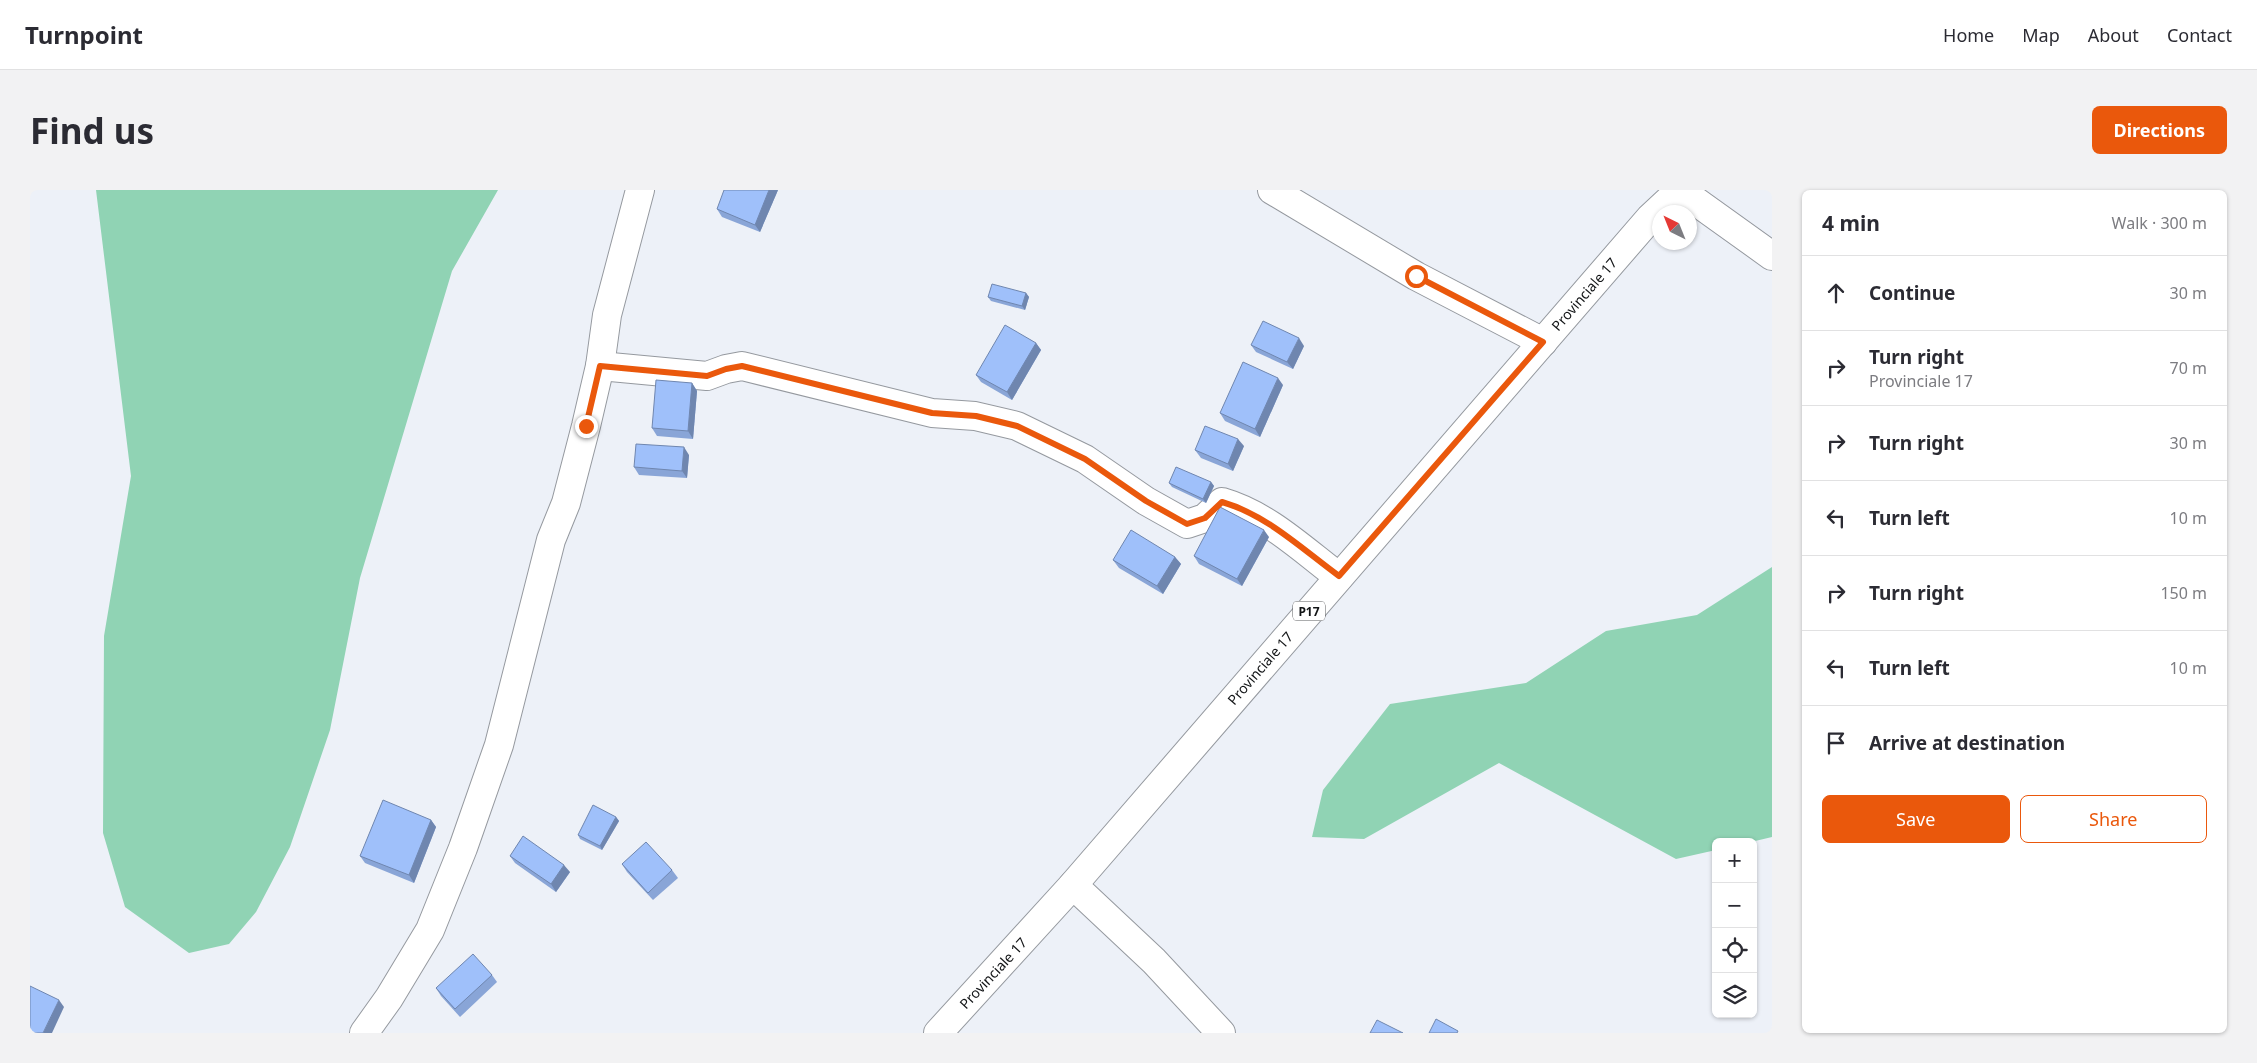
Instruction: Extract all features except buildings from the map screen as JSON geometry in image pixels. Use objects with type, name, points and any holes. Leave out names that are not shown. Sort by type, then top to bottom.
[{"type":"street","points":[[364,1033],[389,998],[430,930],[463,848],[499,745],[551,540],[566,503],[600,366],[607,315],[640,190]]},
{"type":"street","points":[[1272,190],[1416,276],[1543,342]]},
{"type":"street","points":[[1680,190],[1772,256]]},
{"type":"street","name":"Provinciale 17","points":[[938,1033],[1073,885],[1650,218],[1680,190]]},
{"type":"street","points":[[600,366],[707,376],[726,369],[742,366],[932,413],[976,416],[1017,426],[1085,459],[1146,501],[1187,524],[1205,518],[1222,502],[1241,508],[1271,525],[1339,576]]},
{"type":"street","points":[[1073,885],[1154,961],[1221,1033]]},
{"type":"green space","points":[[96,190],[498,190],[452,271],[360,578],[330,730],[290,847],[256,912],[229,944],[189,953],[125,907],[103,833],[104,636],[131,476]]},
{"type":"green space","points":[[1772,567],[1772,837],[1757,841],[1757,838],[1712,838],[1712,851],[1676,859],[1499,763],[1364,839],[1312,837],[1323,790],[1390,704],[1526,683],[1606,631],[1697,615]]},
{"type":"route","points":[[586,426],[600,366],[707,376],[726,369],[742,366],[777,373],[932,413],[976,416],[1017,426],[1085,459],[1146,501],[1187,524],[1205,518],[1222,502],[1241,508],[1271,525],[1339,576],[1543,342],[1416,276]]}]
